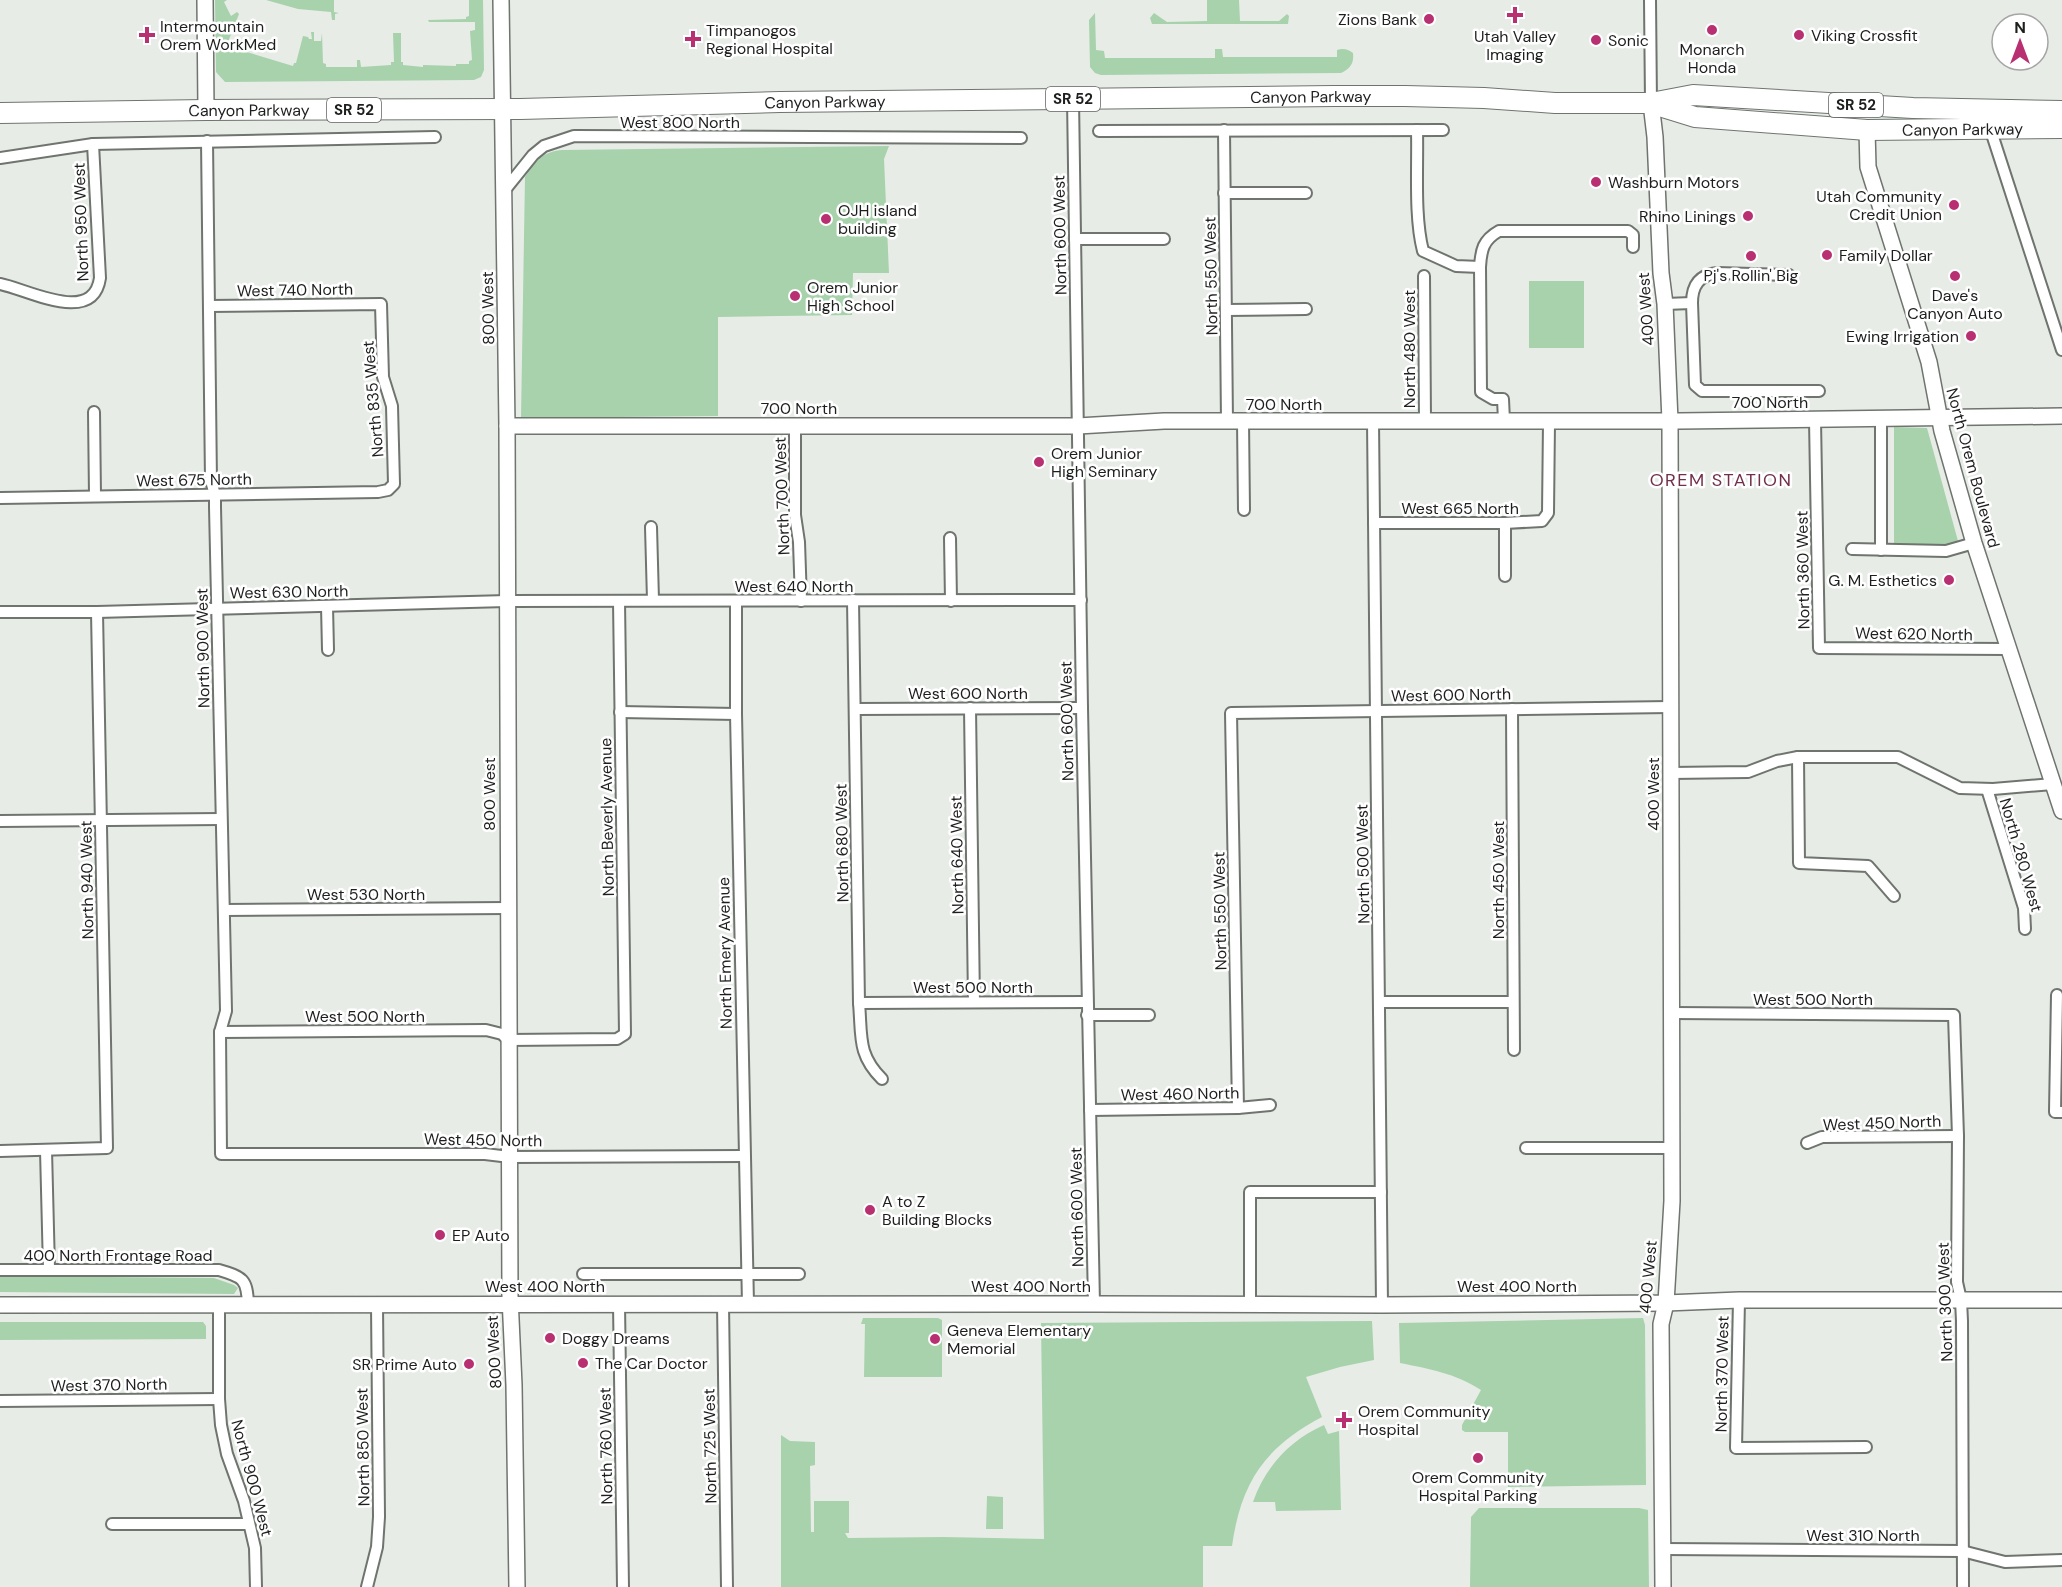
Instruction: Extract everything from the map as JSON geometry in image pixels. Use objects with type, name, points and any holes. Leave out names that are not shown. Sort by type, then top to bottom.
[{"type":"highway","name":"Canyon Parkway","points":[[0,113],[502,110],[780,102],[1405,96],[1556,103],[1651,104],[1693,95],[1913,108],[2062,111]]},
{"type":"highway","name":"Canyon Parkway","points":[[1651,104],[1695,117],[1868,130],[2062,128]]},
{"type":"street","points":[[205,0],[206,110]]},
{"type":"street","name":"800 West","points":[[501,0],[507,426],[510,1305],[514,1385],[517,1587]]},
{"type":"street","name":"400 West","points":[[1650,0],[1651,104],[1655,137],[1670,421],[1672,1201],[1666,1303],[1661,1324],[1663,1587]]},
{"type":"street","name":"North 600 West","points":[[1073,99],[1094,1304]]},
{"type":"street","points":[[1990,128],[2062,350]]},
{"type":"street","name":"North 550 West","points":[[1224,130],[1227,310],[1244,510]]},
{"type":"street","points":[[1417,130],[1420,241],[1423,251],[1456,266],[1479,267]]},
{"type":"street","points":[[1099,131],[1443,130]]},
{"type":"street","name":"North Orem Boulevard","points":[[1868,130],[1868,167],[1929,362],[1939,418],[1974,543],[2062,811]]},
{"type":"street","name":"West 800 North","points":[[504,191],[532,155],[544,146],[574,136],[1021,138]]},
{"type":"street","points":[[0,158],[93,144],[435,138]]},
{"type":"street","name":"North 900 West","points":[[207,141],[211,481],[215,495],[226,1011],[220,1032],[221,1154]]},
{"type":"street","name":"North 950 West","points":[[0,284],[47,300],[58,301],[85,300],[92,297],[97,290],[100,278],[93,144]]},
{"type":"street","points":[[1224,194],[1306,193]]},
{"type":"street","points":[[1504,421],[1503,399],[1493,399],[1481,392],[1479,267],[1481,248],[1487,239],[1498,231],[1628,231],[1633,234],[1633,247]]},
{"type":"street","points":[[1075,239],[1164,239]]},
{"type":"street","points":[[1789,275],[1709,274],[1696,284],[1692,293],[1693,378],[1695,385],[1702,391],[1819,391]]},
{"type":"street","name":"North 480 West","points":[[1424,276],[1425,421]]},
{"type":"street","points":[[1665,304],[1692,303]]},
{"type":"street","name":"West 740 North","points":[[209,306],[381,304]]},
{"type":"street","name":"North 835 West","points":[[381,304],[383,377],[392,406],[394,484],[388,490]]},
{"type":"street","points":[[1227,310],[1306,309]]},
{"type":"street","points":[[94,412],[95,496]]},
{"type":"street","name":"700 North","points":[[507,426],[1078,426],[1164,421],[1549,422],[2062,417]]},
{"type":"street","points":[[1881,418],[1881,550]]},
{"type":"street","name":"North 360 West","points":[[1815,420],[1819,648]]},
{"type":"street","name":"North 500 West","points":[[1373,422],[1382,1305]]},
{"type":"street","name":"West 665 North","points":[[1374,524],[1537,522],[1546,517],[1548,513],[1549,422]]},
{"type":"street","name":"North 700 West","points":[[795,426],[795,515],[799,542],[801,601]]},
{"type":"street","name":"West 675 North","points":[[0,498],[388,490]]},
{"type":"street","points":[[1505,523],[1505,576]]},
{"type":"street","points":[[651,527],[653,600]]},
{"type":"street","points":[[951,538],[951,601]]},
{"type":"street","points":[[1852,549],[1946,551],[1974,543]]},
{"type":"street","name":"North 680 West","points":[[853,600],[859,1003],[863,1052],[868,1064],[882,1079]]},
{"type":"street","name":"West 640 North","points":[[507,601],[1081,600]]},
{"type":"street","name":"West 630 North","points":[[0,612],[97,612],[507,601]]},
{"type":"street","name":"North Beverly Avenue","points":[[508,1040],[617,1040],[626,1034],[619,601]]},
{"type":"street","name":"North Emery Avenue","points":[[736,601],[736,714],[748,1304]]},
{"type":"street","points":[[327,606],[328,650]]},
{"type":"street","name":"North 940 West","points":[[46,1150],[106,1148],[97,612]]},
{"type":"street","name":"West 620 North","points":[[1819,648],[2008,649]]},
{"type":"street","name":"West 600 North","points":[[1231,713],[1670,707]]},
{"type":"street","name":"West 600 North","points":[[855,708],[1082,708]]},
{"type":"street","name":"North 640 West","points":[[970,708],[974,1002]]},
{"type":"street","name":"North 450 West","points":[[1512,709],[1514,1050]]},
{"type":"street","points":[[620,712],[736,714]]},
{"type":"street","name":"North 550 West","points":[[1231,713],[1238,1108]]},
{"type":"street","points":[[1671,774],[1748,772],[1777,761],[1798,757],[1898,757],[1960,788],[1987,789],[2053,784]]},
{"type":"street","points":[[1798,757],[1799,863],[1868,866],[1894,896]]},
{"type":"street","name":"North 280 West","points":[[1987,789],[2024,908],[2025,929]]},
{"type":"street","points":[[0,821],[221,819]]},
{"type":"street","name":"West 530 North","points":[[224,910],[508,908]]},
{"type":"street","points":[[2057,995],[2059,1031],[2055,1112],[2062,1112]]},
{"type":"street","name":"West 500 North","points":[[859,1003],[1088,1002]]},
{"type":"street","points":[[1380,1002],[1513,1002]]},
{"type":"street","name":"West 500 North","points":[[1672,1013],[1954,1015]]},
{"type":"street","points":[[1088,1015],[1149,1015]]},
{"type":"street","name":"North 300 West","points":[[1954,1015],[1958,1136],[1957,1282],[1961,1300],[1962,1587]]},
{"type":"street","name":"West 500 North","points":[[220,1032],[486,1030],[502,1034],[508,1040]]},
{"type":"street","name":"West 460 North","points":[[1090,1110],[1238,1108],[1270,1105]]},
{"type":"street","name":"West 450 North","points":[[1807,1143],[1822,1137],[1958,1136]]},
{"type":"street","points":[[1526,1148],[1672,1148]]},
{"type":"street","points":[[0,1151],[46,1150],[49,1269]]},
{"type":"street","name":"West 450 North","points":[[221,1154],[485,1154],[510,1157],[744,1156]]},
{"type":"street","points":[[1250,1304],[1250,1192],[1381,1192]]},
{"type":"street","name":"400 North Frontage Road","points":[[0,1270],[219,1270],[242,1278],[247,1287],[248,1304]]},
{"type":"street","points":[[583,1274],[799,1274]]},
{"type":"street","name":"West 400 North","points":[[0,1305],[1382,1305],[1666,1303],[1738,1300],[2062,1300]]},
{"type":"street","name":"North 370 West","points":[[1738,1300],[1736,1448],[1866,1447]]},
{"type":"street","name":"North 760 West","points":[[619,1304],[623,1587]]},
{"type":"street","name":"North 725 West","points":[[723,1304],[727,1587]]},
{"type":"street","name":"North 900 West","points":[[219,1305],[219,1399],[227,1454],[244,1501],[255,1548],[256,1587]]},
{"type":"street","name":"North 850 West","points":[[367,1587],[377,1547],[379,1517],[377,1305]]},
{"type":"street","name":"West 370 North","points":[[0,1401],[219,1399]]},
{"type":"street","points":[[112,1524],[249,1524]]},
{"type":"street","name":"West 310 North","points":[[1662,1549],[1962,1551],[2005,1562],[2062,1560]]},
{"type":"green space","points":[[215,0],[227,0],[224,2],[231,16],[237,12],[239,14],[228,42],[231,44],[230,47],[293,66],[296,63],[303,36],[312,39],[311,32],[314,32],[314,41],[321,41],[322,33],[323,63],[326,67],[357,67],[357,60],[360,60],[361,67],[391,65],[391,62],[394,62],[393,33],[401,33],[401,62],[403,65],[423,67],[423,65],[469,64],[472,60],[470,31],[475,30],[475,22],[429,22],[428,20],[466,19],[469,16],[469,0],[483,0],[484,70],[481,77],[474,80],[225,82],[216,72]]},
{"type":"green space","points":[[266,0],[334,0],[334,12],[339,13],[335,14],[335,20],[332,20],[331,12],[298,9]]},
{"type":"green space","points":[[1207,0],[1239,0],[1240,21],[1279,21],[1287,14],[1288,24],[1152,24],[1150,18],[1154,13],[1167,22],[1207,21]]},
{"type":"green space","points":[[1095,13],[1096,50],[1104,51],[1105,58],[1215,58],[1215,49],[1222,49],[1223,57],[1337,57],[1337,50],[1343,49],[1353,53],[1353,60],[1351,65],[1341,73],[1101,75],[1095,73],[1090,67],[1089,20]]},
{"type":"green space","points":[[889,146],[884,159],[889,273],[853,273],[852,315],[718,317],[718,416],[521,418],[525,177],[545,155],[563,150]]},
{"type":"green space","points":[[1529,281],[1584,281],[1584,348],[1529,348]]},
{"type":"green space","points":[[1894,427],[1927,428],[1958,541],[1941,546],[1894,545]]},
{"type":"green space","points":[[0,1276],[214,1278],[238,1288],[234,1294],[0,1292]]},
{"type":"green space","points":[[863,1318],[938,1318],[942,1320],[942,1377],[864,1377],[865,1324],[861,1324]]},
{"type":"green space","points":[[1643,1318],[1645,1325],[1646,1485],[1508,1487],[1508,1432],[1465,1432],[1462,1430],[1462,1425],[1481,1390],[1452,1376],[1400,1363],[1399,1323]]},
{"type":"green space","points":[[1372,1321],[1374,1360],[1306,1377],[1322,1417],[1285,1441],[1259,1469],[1242,1503],[1232,1546],[1203,1546],[1203,1587],[781,1587],[781,1435],[790,1441],[815,1442],[815,1465],[810,1466],[811,1532],[814,1532],[814,1501],[849,1501],[849,1533],[845,1533],[848,1538],[1044,1539],[1041,1323]]},
{"type":"green space","points":[[0,1322],[203,1322],[206,1326],[206,1339],[0,1340]]},
{"type":"green space","points":[[1324,1425],[1328,1434],[1339,1431],[1341,1510],[1276,1511],[1275,1502],[1253,1502],[1264,1477],[1280,1456],[1300,1438]]},
{"type":"green space","points":[[987,1496],[1003,1497],[1003,1529],[986,1529]]},
{"type":"green space","points":[[1479,1508],[1639,1508],[1648,1510],[1649,1587],[1470,1587],[1471,1517]]},
{"type":"place","name":"Utah Valley Imaging","points":[[1515,15]]},
{"type":"place","name":"Zions Bank","points":[[1429,19]]},
{"type":"place","name":"Monarch Honda","points":[[1712,30]]},
{"type":"place","name":"Intermountain Orem WorkMed","points":[[147,35]]},
{"type":"place","name":"Viking Crossfit","points":[[1799,35]]},
{"type":"place","name":"Timpanogos Regional Hospital","points":[[693,39]]},
{"type":"place","name":"Sonic","points":[[1596,40]]},
{"type":"place","name":"Washburn Motors","points":[[1596,182]]},
{"type":"place","name":"Utah Community Credit Union","points":[[1954,205]]},
{"type":"place","name":"Rhino Linings","points":[[1748,216]]},
{"type":"place","name":"OJH island building","points":[[826,219]]},
{"type":"place","name":"Family Dollar","points":[[1827,255]]},
{"type":"place","name":"Pj's Rollin' Big","points":[[1751,256]]},
{"type":"place","name":"Dave's Canyon Auto","points":[[1955,276]]},
{"type":"place","name":"Orem Junior High School","points":[[795,296]]},
{"type":"place","name":"Ewing Irrigation","points":[[1971,336]]},
{"type":"place","name":"Orem Junior High Seminary","points":[[1039,462]]},
{"type":"place","name":"G. M. Esthetics","points":[[1949,580]]},
{"type":"place","name":"A to Z Building Blocks","points":[[870,1210]]},
{"type":"place","name":"EP Auto","points":[[440,1235]]},
{"type":"place","name":"Doggy Dreams","points":[[550,1338]]},
{"type":"place","name":"Geneva Elementary Memorial","points":[[935,1339]]},
{"type":"place","name":"The Car Doctor","points":[[583,1363]]},
{"type":"place","name":"SR Prime Auto","points":[[469,1364]]},
{"type":"place","name":"Orem Community Hospital","points":[[1344,1420]]},
{"type":"place","name":"Orem Community Hospital Parking","points":[[1478,1458]]},
{"type":"district","name":"OREM STATION","points":[[1721,480]]}]
